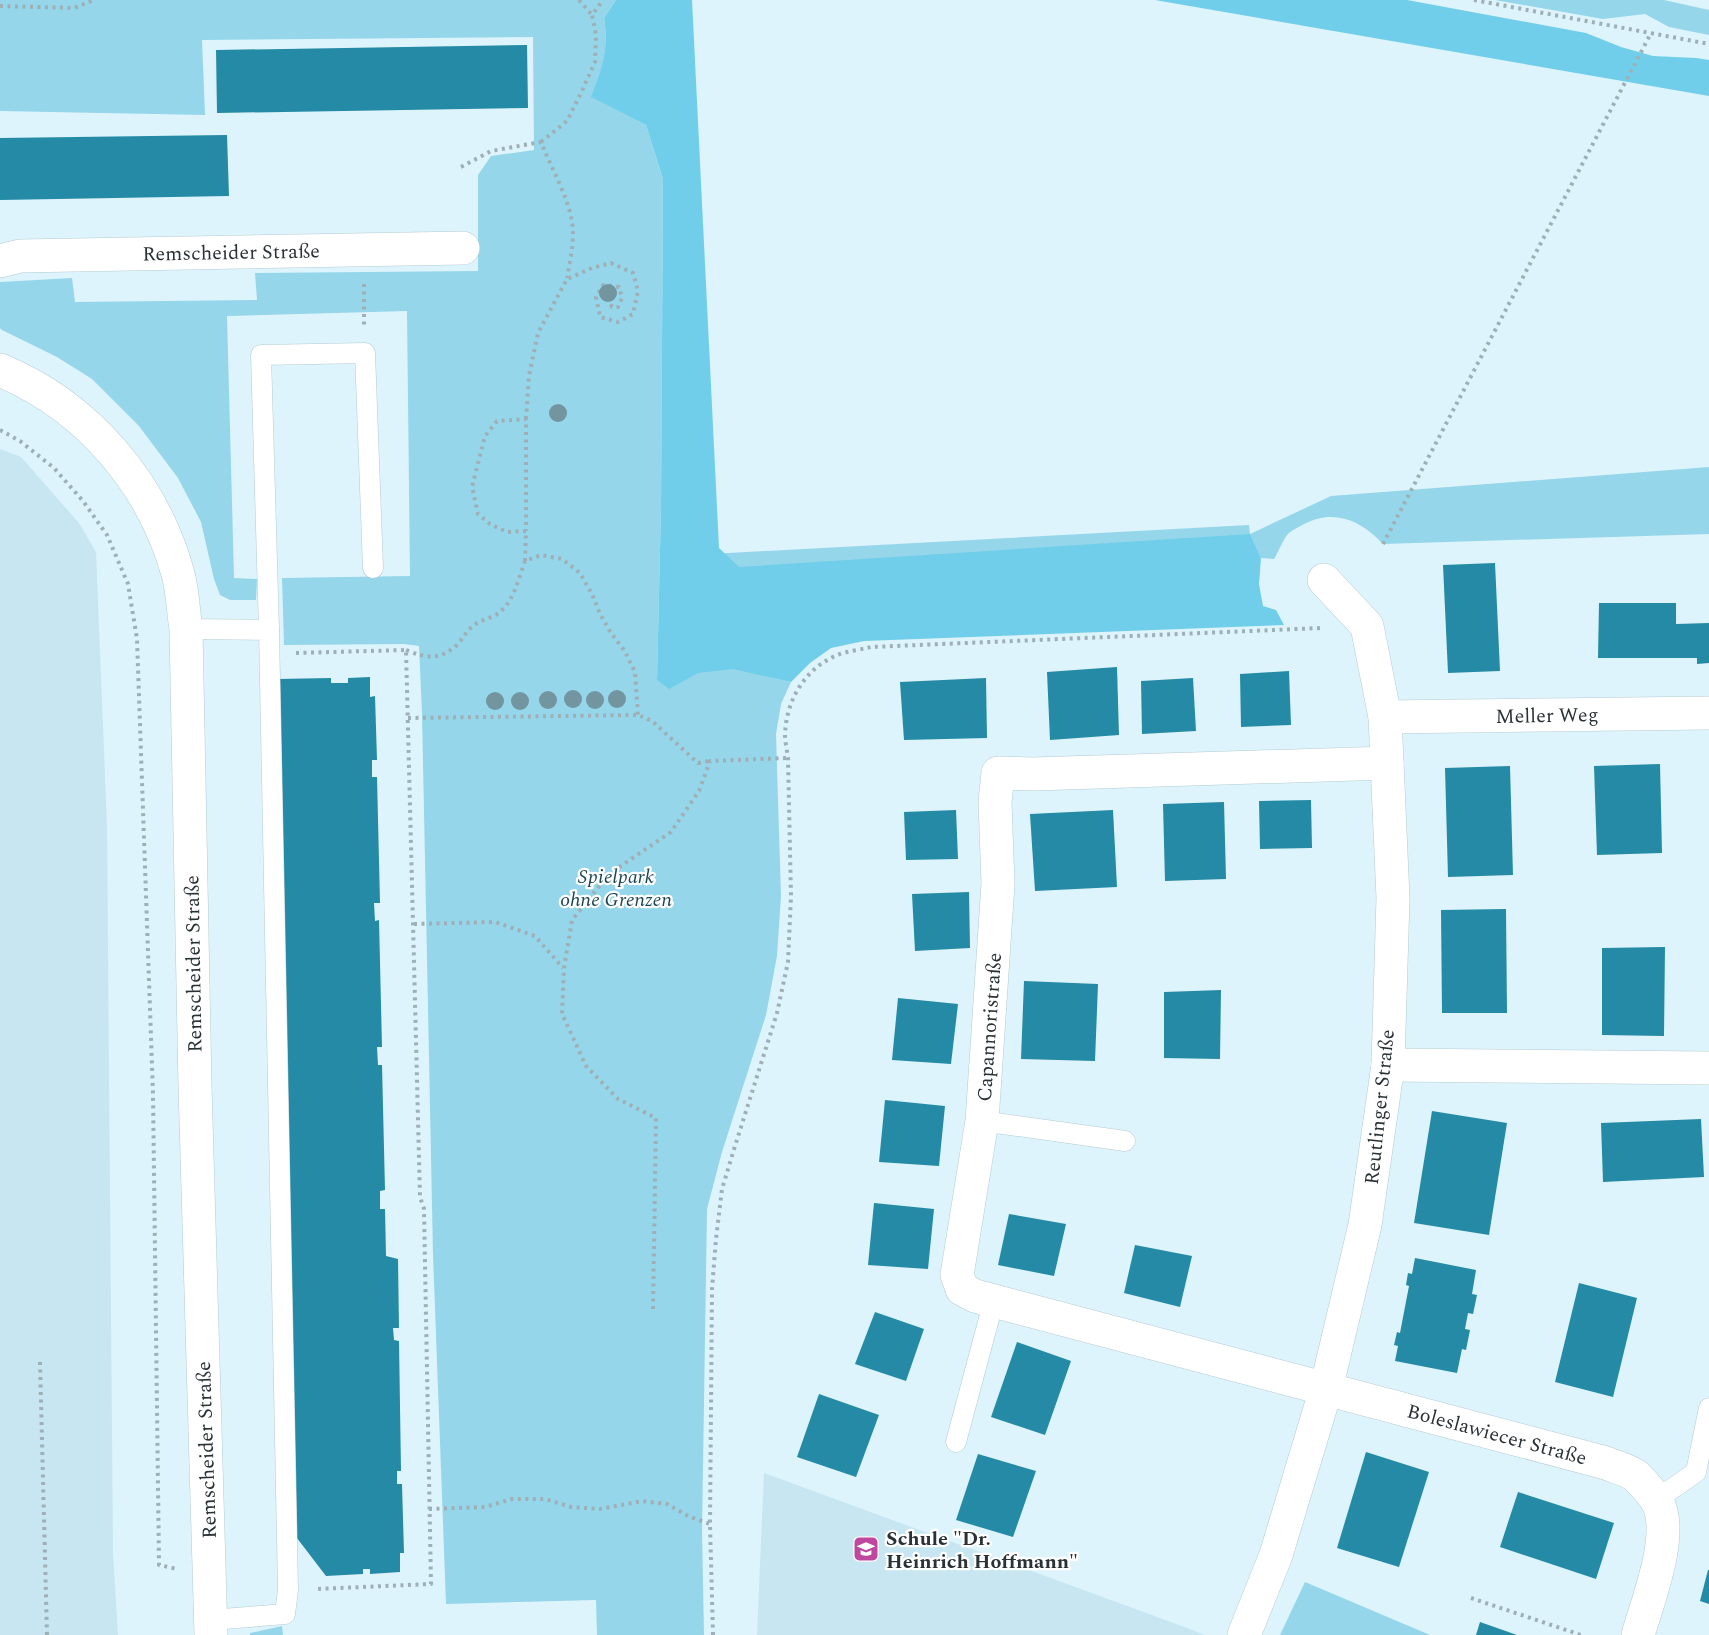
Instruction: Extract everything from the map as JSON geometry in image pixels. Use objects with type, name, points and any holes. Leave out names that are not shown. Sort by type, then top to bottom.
[{"type":"street","name":"Remscheider Straße","points":[[0,261],[20,256],[463,249]]},
{"type":"street","name":"Remscheider Straße","points":[[0,369],[48,394],[80,419],[115,453],[142,490],[162,530],[178,576],[186,629],[195,1086],[211,1628]]},
{"type":"street","points":[[1324,580],[1367,626]]},
{"type":"street","name":"Reutlinger Straße","points":[[1244,1635],[1276,1555],[1326,1389],[1365,1225],[1388,1065],[1393,898],[1385,717],[1367,626]]},
{"type":"street","name":"Meller Weg","points":[[1385,717],[1709,713]]},
{"type":"street","name":"Capannoristraße","points":[[1326,1389],[975,1296],[962,1289],[957,1275],[982,1121],[998,884],[994,802],[998,773],[1387,763]]},
{"type":"street","points":[[1388,1065],[1709,1068]]},
{"type":"street","name":"Boleslawiecer Straße","points":[[1326,1389],[1606,1463],[1634,1474],[1656,1500],[1662,1516],[1663,1530],[1661,1554],[1638,1635]]},
{"type":"lane","points":[[211,1628],[285,1614],[288,1590],[269,630],[261,355],[365,353],[373,568]]},
{"type":"lane","points":[[186,629],[269,630]]},
{"type":"lane","points":[[982,1121],[1125,1141]]},
{"type":"lane","points":[[957,1442],[994,1300]]},
{"type":"lane","points":[[1656,1500],[1696,1472],[1709,1408]]},
{"type":"path","points":[[0,6],[74,8],[94,0]]},
{"type":"path","points":[[461,166],[491,151],[541,142],[567,121],[595,62],[596,35],[592,15],[579,0]]},
{"type":"path","points":[[592,15],[603,0]]},
{"type":"path","points":[[1474,0],[1709,45]]},
{"type":"path","points":[[1383,544],[1652,33]]},
{"type":"path","points":[[269,653],[406,650],[422,657],[434,656],[445,653],[458,644],[471,627],[497,614],[509,604],[525,561],[526,419],[529,376],[538,333],[567,279],[572,252],[572,222],[541,142]]},
{"type":"path","points":[[363,250],[365,353]]},
{"type":"path","points":[[567,279],[611,263],[633,273],[638,291],[633,314],[618,322],[600,317],[596,297],[603,285],[619,287],[622,298],[618,307],[612,307],[609,300]]},
{"type":"path","points":[[526,419],[497,421],[485,436],[472,487],[478,514],[490,524],[507,532],[526,531]]},
{"type":"path","points":[[0,430],[20,441],[54,468],[83,501],[107,535],[128,584],[137,639],[153,1094],[159,1565],[178,1569],[178,1580]]},
{"type":"path","points":[[525,561],[541,555],[562,559],[580,573],[600,614],[624,650],[635,672],[638,715]]},
{"type":"path","points":[[713,1635],[710,1524],[712,1288],[716,1239],[723,1189],[777,1013],[788,962],[791,896],[788,758],[785,735],[789,709],[798,688],[813,669],[837,655],[871,647],[1367,626]]},
{"type":"path","points":[[288,1590],[431,1584],[424,1209],[420,1197],[406,650]]},
{"type":"path","points":[[408,718],[638,715],[652,721],[698,763],[788,758]]},
{"type":"path","points":[[653,1309],[656,1118],[618,1100],[586,1066],[562,1014],[564,968],[572,920],[609,874],[671,832],[699,791],[710,761]]},
{"type":"path","points":[[414,924],[495,922],[535,936],[564,968]]},
{"type":"path","points":[[40,1362],[48,1635]]},
{"type":"path","points":[[429,1509],[485,1507],[512,1499],[545,1499],[570,1506],[600,1509],[642,1501],[667,1504],[688,1516],[710,1524]]},
{"type":"path","points":[[1471,1598],[1581,1635]]},
{"type":"shaded area","points":[[616,0],[692,0],[719,548],[739,567],[1250,534],[1261,558],[1259,584],[1263,606],[1276,610],[1284,625],[864,641],[831,648],[810,663],[791,682],[733,669],[698,673],[669,689],[657,680],[661,508],[663,179],[646,125],[591,97],[604,59],[606,39],[604,18]]},
{"type":"shaded area","points":[[1155,0],[1407,0],[1586,33],[1621,47],[1653,56],[1709,60],[1709,96]]},
{"type":"shaded area","points":[[0,449],[21,457],[79,523],[96,552],[107,826],[113,1553],[118,1635],[0,1635]]},
{"type":"shaded area","name":"Schule \"Dr. Heinrich Hoffmann\"","points":[[764,1473],[1179,1625],[1205,1635],[757,1635]]},
{"type":"green space","name":"Spielpark ohne Grenzen","points":[[0,0],[616,0],[604,18],[606,39],[604,59],[592,97],[646,125],[663,179],[661,508],[657,680],[710,554],[1249,525],[1250,534],[1331,496],[1709,467],[1709,534],[1383,544],[1357,523],[1337,517],[1326,517],[1315,519],[1290,533],[1274,559],[1261,558],[1251,537],[787,611],[766,676],[791,682],[781,704],[776,734],[781,896],[777,956],[766,1015],[722,1152],[707,1209],[702,1531],[704,1635],[597,1635],[596,1600],[446,1604],[433,1254],[419,646],[404,644],[284,645],[282,578],[410,576],[407,311],[227,316],[234,578],[257,579],[256,600],[230,600],[220,595],[201,522],[178,478],[139,426],[92,379],[57,357],[0,328],[0,282],[72,278],[75,302],[257,300],[255,273],[478,271],[478,175],[491,156],[534,150],[533,37],[202,40],[205,115],[0,111]]},
{"type":"green space","points":[[1495,0],[1664,0],[1709,10],[1709,35],[1669,27],[1645,14],[1603,19]]},
{"type":"green space","points":[[1305,1582],[1430,1635],[1280,1635]]},
{"type":"green space","points":[[282,1626],[283,1635],[250,1635],[250,1633]]},
{"type":"building","points":[[527,45],[528,108],[217,113],[216,50]]},
{"type":"building","points":[[227,135],[229,196],[0,200],[0,138]]},
{"type":"building","points":[[1495,563],[1500,671],[1448,673],[1443,565]]},
{"type":"building","points":[[1599,603],[1676,603],[1676,624],[1709,623],[1709,663],[1697,664],[1697,658],[1598,658]]},
{"type":"building","points":[[1117,667],[1119,735],[1050,740],[1047,672]]},
{"type":"building","points":[[1289,671],[1291,725],[1241,727],[1240,674]]},
{"type":"building","points":[[370,677],[370,697],[375,696],[377,760],[372,760],[372,777],[377,777],[380,903],[374,903],[375,921],[379,920],[382,1047],[377,1047],[378,1065],[382,1065],[385,1190],[380,1191],[380,1209],[385,1209],[386,1256],[398,1259],[399,1328],[393,1328],[394,1340],[399,1341],[401,1471],[397,1471],[397,1484],[402,1484],[404,1553],[400,1553],[400,1572],[370,1574],[370,1569],[363,1569],[363,1574],[326,1576],[287,1525],[277,679],[331,678],[331,683],[348,683],[348,678]]},
{"type":"building","points":[[986,678],[987,738],[904,740],[900,682]]},
{"type":"building","points":[[1193,678],[1196,731],[1142,734],[1141,681]]},
{"type":"building","points":[[1660,764],[1662,853],[1597,855],[1594,766]]},
{"type":"building","points":[[1510,766],[1513,875],[1448,877],[1445,768]]},
{"type":"building","points":[[1311,800],[1312,848],[1260,849],[1259,801]]},
{"type":"building","points":[[1224,802],[1226,879],[1165,881],[1163,804]]},
{"type":"building","points":[[956,810],[958,859],[906,860],[904,812]]},
{"type":"building","points":[[1113,810],[1117,887],[1035,891],[1030,814]]},
{"type":"building","points":[[969,892],[970,948],[915,951],[912,894]]},
{"type":"building","points":[[1506,909],[1507,1013],[1442,1013],[1441,910]]},
{"type":"building","points":[[1665,947],[1664,1036],[1602,1035],[1602,948]]},
{"type":"building","points":[[1024,981],[1098,984],[1095,1061],[1021,1059]]},
{"type":"building","points":[[1221,990],[1220,1059],[1164,1058],[1164,992]]},
{"type":"building","points":[[898,998],[958,1004],[951,1064],[892,1060]]},
{"type":"building","points":[[885,1100],[945,1106],[939,1166],[879,1162]]},
{"type":"building","points":[[1432,1111],[1507,1123],[1489,1235],[1414,1223]]},
{"type":"building","points":[[1701,1119],[1704,1177],[1603,1182],[1601,1123]]},
{"type":"building","points":[[874,1203],[934,1209],[928,1269],[868,1265]]},
{"type":"building","points":[[1009,1214],[1066,1224],[1054,1276],[998,1265]]},
{"type":"building","points":[[1135,1245],[1192,1256],[1180,1307],[1124,1293]]},
{"type":"building","points":[[1415,1258],[1476,1270],[1472,1294],[1477,1295],[1473,1314],[1468,1313],[1465,1329],[1470,1330],[1466,1350],[1462,1349],[1457,1373],[1395,1361],[1398,1346],[1394,1345],[1397,1332],[1400,1333],[1409,1286],[1406,1285],[1408,1273],[1412,1274]]},
{"type":"building","points":[[1579,1283],[1637,1298],[1613,1397],[1555,1382]]},
{"type":"building","points":[[875,1312],[924,1329],[906,1381],[855,1364]]},
{"type":"building","points":[[1017,1342],[1071,1361],[1045,1435],[991,1417]]},
{"type":"building","points":[[819,1394],[879,1415],[856,1477],[797,1457]]},
{"type":"building","points":[[1366,1452],[1429,1472],[1399,1567],[1337,1548]]},
{"type":"building","points":[[978,1454],[1036,1471],[1013,1537],[956,1520]]},
{"type":"building","points":[[1518,1492],[1614,1523],[1596,1579],[1500,1547]]},
{"type":"building","points":[[1709,1570],[1709,1604],[1700,1601]]},
{"type":"building","points":[[1480,1622],[1517,1635],[1476,1635]]},
{"type":"place","name":"Schule \"Dr. Heinrich Hoffmann\"","points":[[866,1549]]}]
